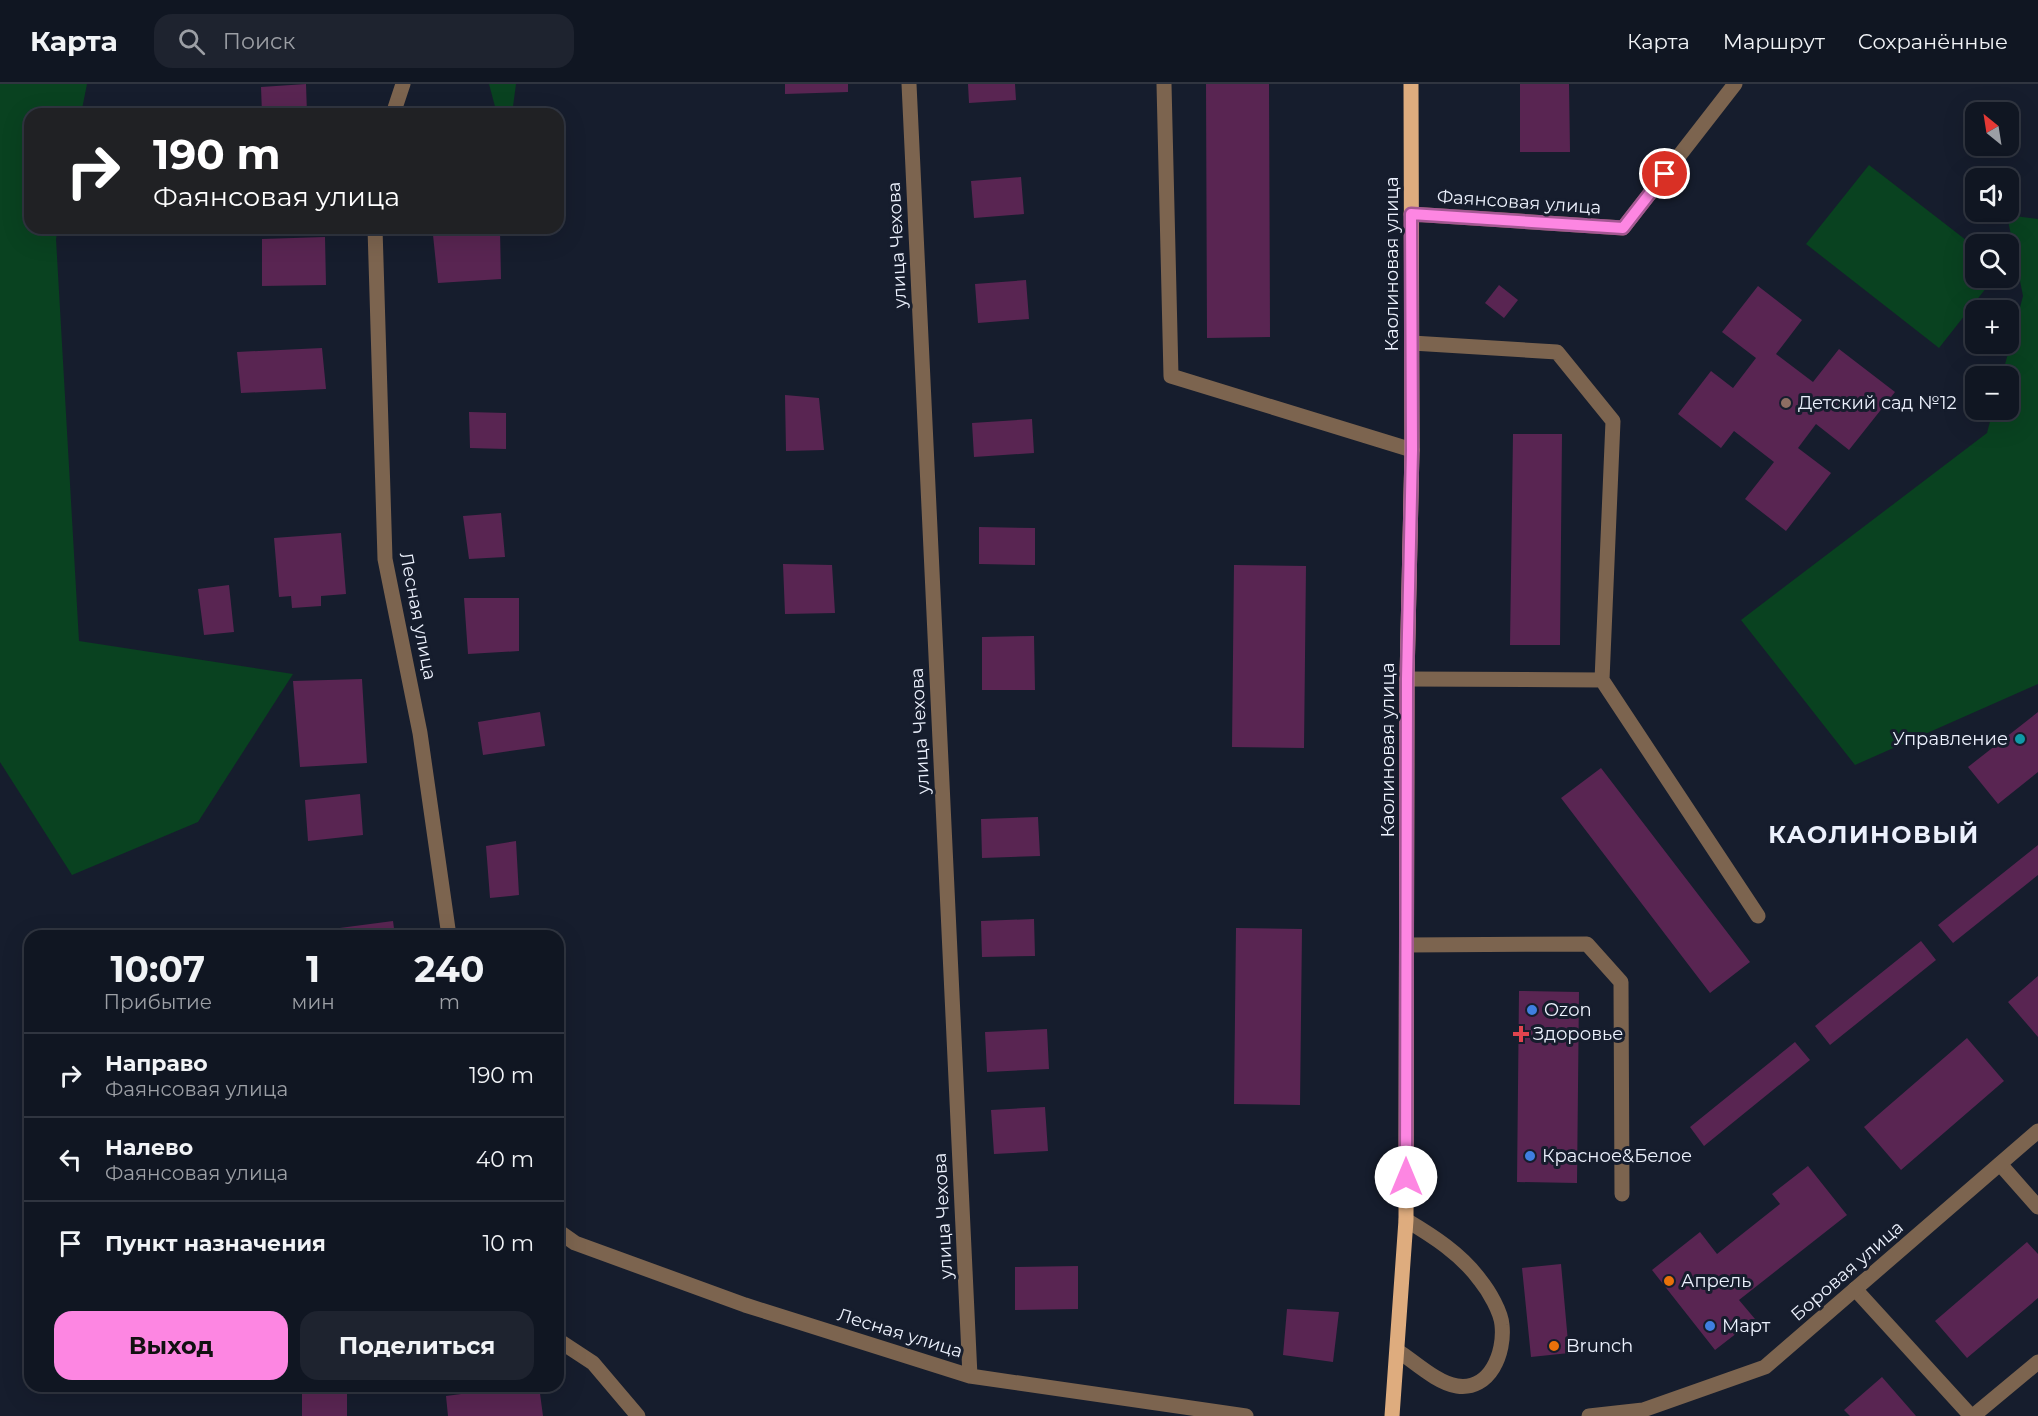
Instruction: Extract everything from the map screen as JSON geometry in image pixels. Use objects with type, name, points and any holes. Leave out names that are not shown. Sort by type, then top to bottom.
[{"type":"main road","name":"Каолиновая улица","points":[[1392,1416],[1406,1220],[1407,679],[1412,450],[1411,84]]},
{"type":"street","points":[[395,108],[403,84]]},
{"type":"street","name":"улица Чехова","points":[[909,84],[970,1376]]},
{"type":"street","points":[[1164,84],[1171,376],[1412,450]]},
{"type":"street","name":"Фаянсовая улица","points":[[1411,214],[1623,228],[1735,84]]},
{"type":"street","name":"Лесная улица","points":[[375,234],[385,559],[420,733],[448,930]]},
{"type":"street","points":[[1412,343],[1557,352],[1613,421],[1602,680],[1758,916]]},
{"type":"street","points":[[1407,679],[1602,680]]},
{"type":"street","points":[[1407,945],[1587,944],[1621,982],[1622,1194]]},
{"type":"street","name":"Боровая улица","points":[[1589,1416],[1643,1410],[1765,1367],[2038,1131]]},
{"type":"street","points":[[2000,1164],[2038,1207]]},
{"type":"street","points":[[1398,1351],[1445,1382],[1467,1386],[1488,1376],[1496,1363],[1502,1340],[1502,1323],[1482,1282],[1438,1239],[1406,1220]]},
{"type":"street","name":"Лесная улица","points":[[564,1235],[575,1243],[745,1305],[970,1376],[1246,1416]]},
{"type":"street","points":[[1855,1289],[1972,1416],[2038,1362]]},
{"type":"street","points":[[564,1344],[593,1363],[638,1416]]},
{"type":"green space","points":[[0,84],[87,84],[82,108],[24,108],[24,234],[57,234],[79,641],[293,674],[198,822],[72,875],[0,762]]},
{"type":"green space","points":[[489,84],[516,84],[513,108],[495,108]]},
{"type":"green space","points":[[1869,165],[1965,239],[1965,288],[1986,288],[1977,300],[1965,300],[1965,315],[1939,348],[1806,244]]},
{"type":"green space","points":[[2019,217],[2038,219],[2038,684],[1855,765],[1741,620],[1987,433],[1990,420],[2019,420],[2019,366],[2005,366],[2008,354],[2019,354],[2019,311],[2023,296],[2019,276],[2019,234],[2011,234],[2008,222],[2019,222]]},
{"type":"building","points":[[306,84],[307,108],[262,108],[261,87]]},
{"type":"building","points":[[785,84],[848,84],[848,92],[785,94]]},
{"type":"building","points":[[968,84],[1015,84],[1016,100],[969,103]]},
{"type":"building","points":[[1206,84],[1269,84],[1270,337],[1207,338]]},
{"type":"building","points":[[1520,84],[1569,84],[1570,152],[1520,152]]},
{"type":"building","points":[[1021,177],[1024,214],[974,218],[971,181]]},
{"type":"building","points":[[500,234],[501,279],[438,283],[433,235]]},
{"type":"building","points":[[325,237],[326,285],[262,286],[262,239]]},
{"type":"building","points":[[1026,280],[1029,319],[978,323],[975,284]]},
{"type":"building","points":[[1499,285],[1518,300],[1504,318],[1485,303]]},
{"type":"building","name":"Детский сад №12","points":[[1758,286],[1802,320],[1776,354],[1813,382],[1839,349],[1895,392],[1849,450],[1816,424],[1798,448],[1831,473],[1786,531],[1745,499],[1774,462],[1734,431],[1721,448],[1678,414],[1711,371],[1733,388],[1756,358],[1722,332]]},
{"type":"building","points":[[322,348],[326,389],[241,393],[237,352]]},
{"type":"building","points":[[785,395],[819,398],[824,450],[786,451]]},
{"type":"building","points":[[469,412],[506,413],[506,449],[470,448]]},
{"type":"building","points":[[1032,419],[1034,453],[974,457],[972,423]]},
{"type":"building","points":[[1513,434],[1562,434],[1560,645],[1510,645]]},
{"type":"building","points":[[501,513],[505,557],[469,559],[463,516]]},
{"type":"building","points":[[979,527],[1035,528],[1035,565],[979,564]]},
{"type":"building","points":[[341,533],[346,594],[321,596],[321,606],[292,608],[291,596],[279,597],[274,538]]},
{"type":"building","points":[[783,564],[832,565],[835,613],[785,614]]},
{"type":"building","points":[[1234,565],[1306,566],[1304,748],[1232,747]]},
{"type":"building","points":[[229,585],[234,632],[204,635],[198,589]]},
{"type":"building","points":[[464,598],[519,598],[519,651],[468,654]]},
{"type":"building","points":[[1034,636],[1035,690],[982,690],[982,637]]},
{"type":"building","points":[[362,679],[367,763],[300,767],[293,681]]},
{"type":"building","points":[[540,712],[545,746],[483,755],[478,722]]},
{"type":"building","name":"Управление","points":[[2038,712],[2038,772],[1998,804],[1968,767]]},
{"type":"building","points":[[1601,768],[1750,962],[1710,993],[1561,798]]},
{"type":"building","points":[[360,794],[363,835],[308,841],[305,800]]},
{"type":"building","points":[[1038,817],[1040,856],[982,858],[981,819]]},
{"type":"building","points":[[516,841],[519,895],[490,898],[486,846]]},
{"type":"building","points":[[2038,845],[2038,875],[1953,943],[1938,925]]},
{"type":"building","points":[[1034,919],[1035,956],[982,957],[981,921]]},
{"type":"building","points":[[393,921],[394,930],[332,930]]},
{"type":"building","points":[[1236,928],[1302,929],[1300,1105],[1234,1104]]},
{"type":"building","points":[[1921,941],[1936,960],[1830,1045],[1815,1026]]},
{"type":"building","points":[[2038,976],[2038,1037],[2008,1002]]},
{"type":"building","points":[[1519,991],[1579,992],[1577,1183],[1517,1182]]},
{"type":"building","points":[[1047,1029],[1049,1069],[987,1072],[985,1032]]},
{"type":"building","points":[[1967,1038],[2004,1081],[1901,1170],[1864,1127]]},
{"type":"building","points":[[1795,1042],[1810,1060],[1704,1146],[1690,1127]]},
{"type":"building","points":[[1045,1107],[1048,1151],[994,1154],[991,1110]]},
{"type":"building","points":[[1808,1166],[1847,1215],[1739,1300],[1755,1319],[1715,1350],[1652,1270],[1700,1232],[1717,1254],[1780,1204],[1772,1194]]},
{"type":"building","points":[[2027,1242],[2038,1254],[2038,1298],[1967,1358],[1935,1321]]},
{"type":"building","points":[[1561,1264],[1569,1353],[1531,1357],[1522,1268]]},
{"type":"building","points":[[1078,1266],[1078,1309],[1015,1310],[1015,1267]]},
{"type":"building","points":[[1287,1309],[1339,1312],[1333,1362],[1283,1355]]},
{"type":"building","points":[[1882,1377],[1916,1416],[1850,1416],[1844,1410]]},
{"type":"building","points":[[302,1392],[347,1392],[347,1416],[302,1416]]},
{"type":"building","points":[[476,1392],[540,1392],[543,1416],[448,1416],[446,1396]]},
{"type":"place","name":"Детский сад №12","points":[[1786,403]]},
{"type":"place","name":"Управление","points":[[2020,739]]},
{"type":"place","name":"Ozon","points":[[1532,1010]]},
{"type":"place","name":"Здоровье","points":[[1521,1034]]},
{"type":"place","name":"Красное&Белое","points":[[1530,1156]]},
{"type":"place","name":"Апрель","points":[[1669,1281]]},
{"type":"place","name":"Март","points":[[1710,1326]]},
{"type":"place","name":"Brunch","points":[[1554,1346]]},
{"type":"district","name":"КАОЛИНОВЫЙ","points":[[1874,835]]},
{"type":"route","points":[[1406,1177],[1407,679],[1412,450],[1411,214],[1623,228],[1665,174]]}]
